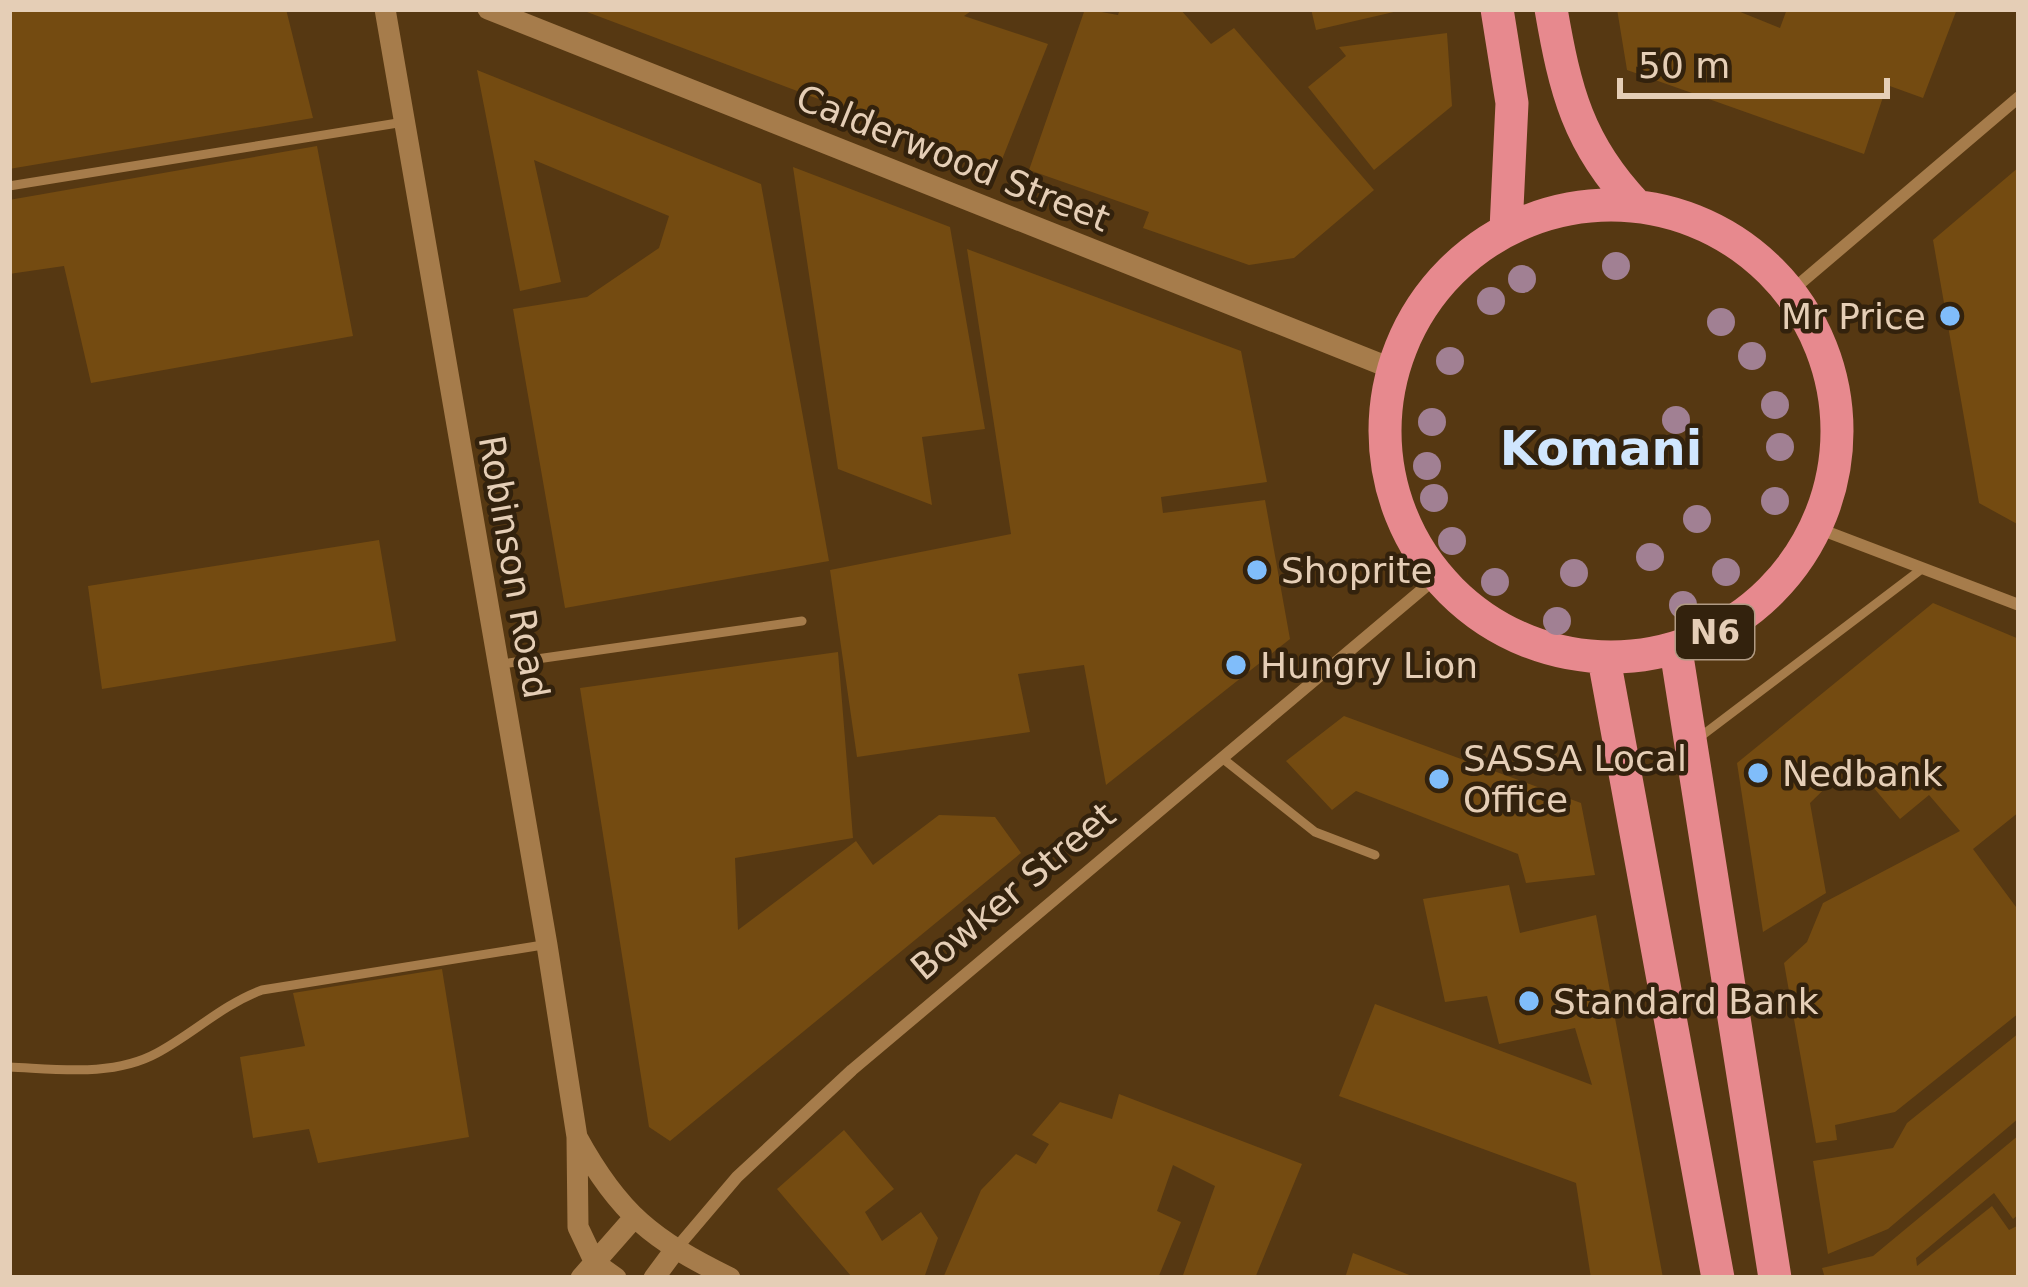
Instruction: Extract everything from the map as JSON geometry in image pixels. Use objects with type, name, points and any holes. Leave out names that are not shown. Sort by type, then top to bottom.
[{"type":"highway","points":[[1497,9],[1512,103],[1507,229]]},
{"type":"highway","points":[[1551,9],[1563,83],[1582,131],[1602,170],[1636,205]]},
{"type":"highway","name":"N6","points":[[1636,205],[1694,220],[1747,250],[1790,292],[1822,346],[1837,406],[1835,469],[1817,528],[1782,581],[1734,623],[1676,650],[1604,659],[1511,636],[1437,577],[1400,513],[1384,442],[1393,369],[1418,312],[1456,265],[1507,229],[1569,208],[1636,205]]},
{"type":"highway","name":"N6","points":[[1676,650],[1775,1278]]},
{"type":"highway","points":[[1604,659],[1718,1278]]},
{"type":"street","name":"Robinson Road","points":[[385,9],[547,945],[577,1137],[578,1227],[588,1271]]},
{"type":"street","name":"Calderwood Street","points":[[488,9],[1393,369]]},
{"type":"street","points":[[1790,292],[2019,97]]},
{"type":"street","points":[[1817,528],[2019,605]]},
{"type":"street","name":"Bowker Street","points":[[654,1278],[737,1177],[852,1070],[1437,577]]},
{"type":"street","points":[[577,1137],[632,1220],[674,1251],[730,1278]]},
{"type":"street","points":[[616,1278],[588,1271],[632,1220]]},
{"type":"lane","points":[[9,186],[404,122]]},
{"type":"lane","points":[[1691,744],[1923,568]]},
{"type":"lane","points":[[496,665],[802,621]]},
{"type":"lane","points":[[1222,758],[1315,832],[1375,856]]},
{"type":"lane","points":[[9,1067],[84,1070],[134,1063],[236,1000],[262,990],[547,945]]},
{"type":"building","points":[[9,9],[286,9],[313,118],[9,169]]},
{"type":"building","points":[[579,9],[974,9],[964,16],[1048,44],[999,167]]},
{"type":"building","points":[[1085,9],[1118,15],[1120,9],[1180,9],[1211,44],[1234,28],[1374,190],[1294,258],[1249,265],[1143,228],[1149,212],[1029,170]]},
{"type":"building","points":[[1311,9],[1397,9],[1398,11],[1316,30]]},
{"type":"building","points":[[1617,9],[1733,9],[1780,28],[1787,9],[1957,9],[1923,98],[1887,85],[1864,154],[1627,70]]},
{"type":"building","points":[[1447,33],[1452,106],[1374,170],[1308,87],[1346,56],[1339,47]]},
{"type":"building","points":[[477,70],[761,184],[829,561],[565,608],[513,309],[587,297],[659,248],[669,216],[534,160],[561,282],[520,291]]},
{"type":"building","points":[[317,146],[353,336],[91,383],[64,266],[9,274],[9,200]]},
{"type":"building","points":[[793,167],[950,227],[985,429],[922,437],[932,505],[838,469]]},
{"type":"building","points":[[2019,167],[2019,525],[1979,503],[1933,240]]},
{"type":"building","points":[[967,249],[1241,351],[1267,482],[1161,497],[1163,513],[1265,500],[1290,639],[1106,785],[1084,665],[1018,674],[1030,732],[857,757],[830,570],[1011,534]]},
{"type":"building","points":[[379,540],[396,641],[102,689],[88,586]]},
{"type":"building","points":[[1933,603],[2019,639],[2019,812],[1973,849],[2019,911],[2019,1013],[1895,1112],[1835,1125],[1837,1140],[1816,1143],[1784,963],[1807,942],[1823,903],[1960,831],[1929,795],[1900,819],[1852,762],[1810,803],[1826,893],[1763,932],[1737,763]]},
{"type":"building","points":[[838,652],[853,838],[735,858],[738,930],[856,841],[873,865],[939,815],[995,817],[1021,853],[670,1141],[649,1127],[580,688]]},
{"type":"building","points":[[1344,716],[1581,803],[1595,875],[1526,883],[1518,854],[1356,791],[1332,810],[1286,761]]},
{"type":"building","points":[[1509,885],[1520,933],[1596,915],[1663,1278],[1591,1278],[1576,1183],[1339,1096],[1375,1004],[1592,1085],[1575,1028],[1499,1044],[1487,996],[1445,1002],[1423,899]]},
{"type":"building","points":[[442,969],[469,1137],[318,1163],[309,1129],[253,1138],[240,1057],[305,1046],[293,993]]},
{"type":"building","points":[[2019,1033],[2019,1118],[1888,1229],[1828,1254],[1813,1161],[1893,1148],[1907,1123]]},
{"type":"building","points":[[1119,1094],[1302,1164],[1255,1278],[1182,1278],[1215,1186],[1173,1165],[1157,1211],[1181,1222],[1158,1278],[943,1278],[981,1190],[1016,1154],[1036,1164],[1049,1144],[1032,1135],[1060,1102],[1112,1119]]},
{"type":"building","points":[[844,1130],[894,1189],[865,1212],[882,1241],[921,1212],[938,1238],[924,1278],[851,1276],[777,1189]]},
{"type":"building","points":[[2019,1135],[2019,1214],[2013,1219],[1994,1193],[1916,1258],[1917,1266],[1992,1206],[2009,1230],[2019,1225],[2019,1278],[1825,1278],[1822,1268],[1873,1256]]},
{"type":"building","points":[[1353,1253],[1417,1278],[1345,1278]]},
{"type":"place","name":"Mr Price","points":[[1950,316]]},
{"type":"place","name":"Shoprite","points":[[1257,570]]},
{"type":"place","name":"Hungry Lion","points":[[1236,665]]},
{"type":"place","name":"Nedbank","points":[[1758,773]]},
{"type":"place","name":"SASSA Local Office","points":[[1439,779]]},
{"type":"place","name":"Standard Bank","points":[[1529,1001]]},
{"type":"district","name":"Komani","points":[[1601,448]]}]
